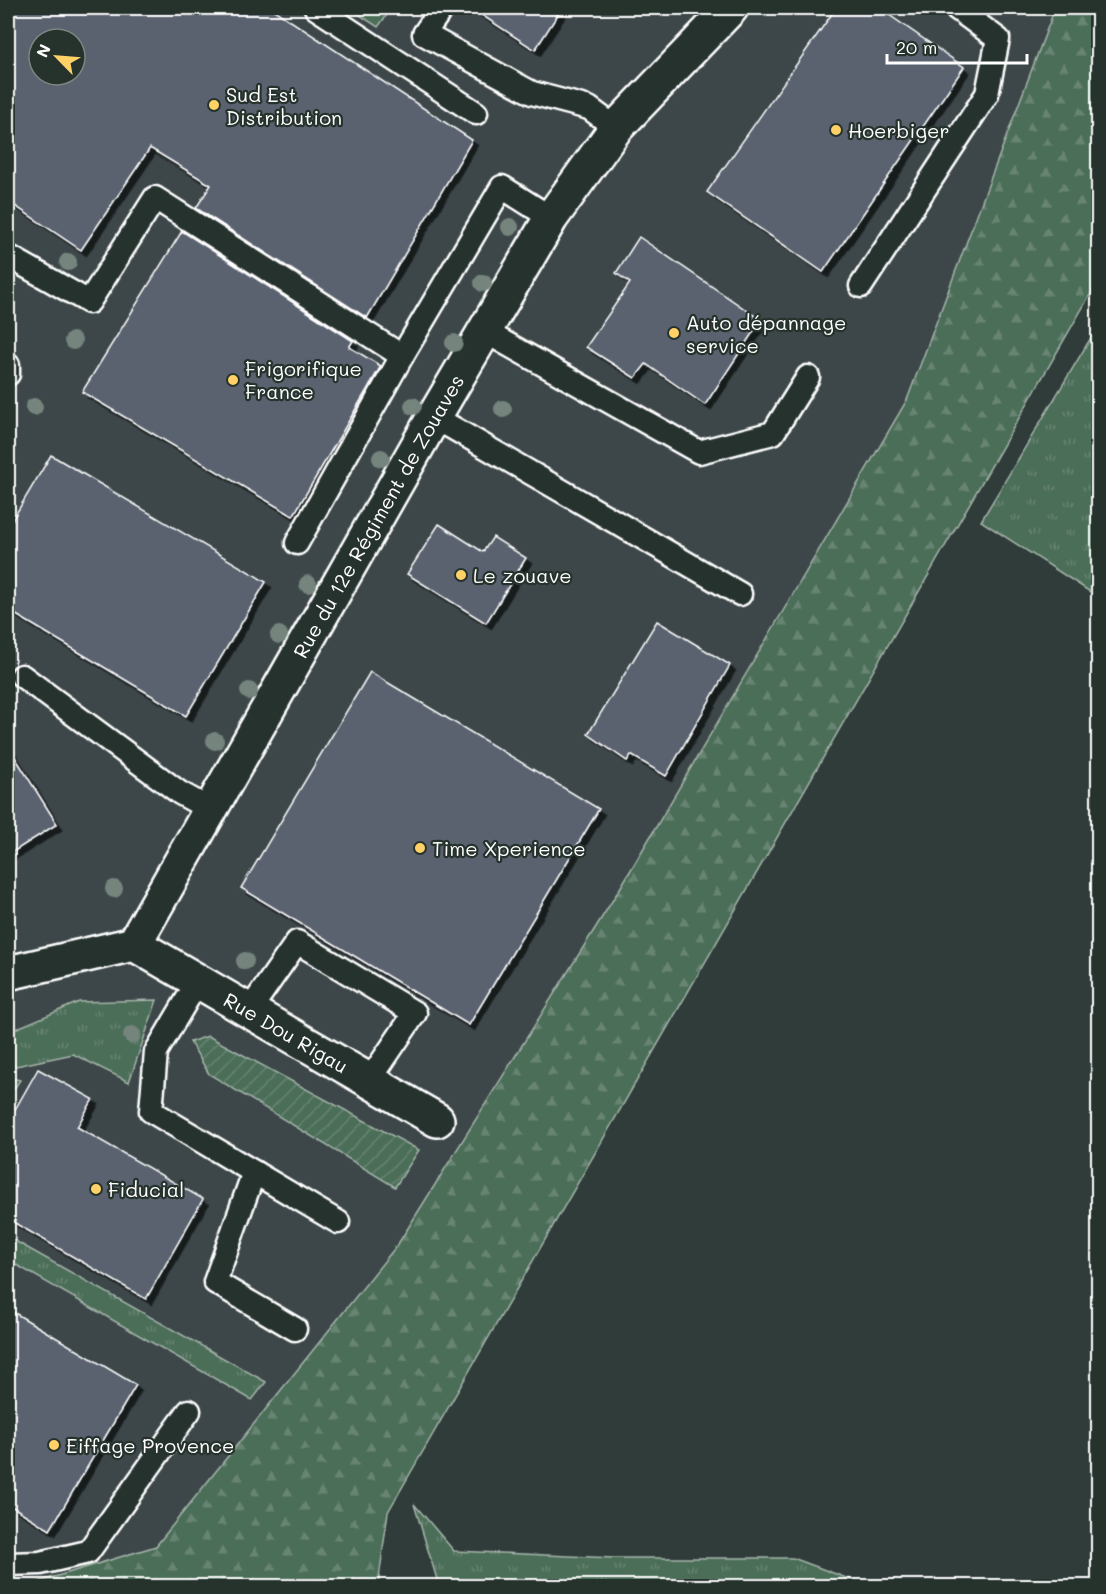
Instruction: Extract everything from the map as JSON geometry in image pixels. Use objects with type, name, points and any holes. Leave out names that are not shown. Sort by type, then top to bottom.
[{"type":"street","name":"Rue du 12e Régiment de Zouaves","points":[[134,944],[434,417],[551,218],[615,129],[731,8]]},
{"type":"street","points":[[8,973],[134,944]]},
{"type":"street","name":"Rue Dou Rigau","points":[[134,944],[437,1120]]},
{"type":"lane","points":[[316,8],[476,113]]},
{"type":"lane","points":[[442,8],[424,34],[532,93],[590,108],[615,129]]},
{"type":"lane","points":[[861,286],[987,94],[998,39],[956,8]]},
{"type":"lane","points":[[297,543],[402,356],[502,187],[551,218]]},
{"type":"lane","points":[[8,256],[89,302],[155,198],[402,356]]},
{"type":"lane","points":[[484,331],[699,452],[773,433],[808,377]]},
{"type":"lane","points":[[8,364],[8,374]]},
{"type":"lane","points":[[434,417],[740,594]]},
{"type":"lane","points":[[22,676],[180,793],[211,810]]},
{"type":"lane","points":[[249,1011],[297,942],[415,1013],[369,1081]]},
{"type":"lane","points":[[198,981],[156,1052],[152,1111],[338,1222]]},
{"type":"lane","points":[[254,1172],[215,1282],[295,1329]]},
{"type":"lane","points":[[8,1564],[40,1563],[88,1552],[189,1411]]},
{"type":"shaded area","points":[[8,8],[1055,8],[907,400],[619,890],[398,1244],[156,1546],[25,1586],[8,1586]]},
{"type":"green space","points":[[349,8],[392,8],[378,27]]},
{"type":"green space","points":[[1055,8],[1098,8],[1098,281],[388,1512],[378,1586],[25,1586],[156,1546],[398,1244],[619,890],[907,400]]},
{"type":"green space","points":[[1098,326],[1098,597],[981,521]]},
{"type":"green space","points":[[157,1000],[129,1082],[73,1054],[16,1066],[8,1064],[8,1032],[79,1002]]},
{"type":"green space","points":[[208,1036],[419,1150],[395,1187],[209,1074],[190,1042]]},
{"type":"green space","points":[[8,1077],[20,1080],[8,1098]]},
{"type":"green space","points":[[8,1237],[266,1382],[252,1400],[8,1260]]},
{"type":"green space","points":[[414,1504],[454,1551],[614,1558],[793,1558],[868,1586],[439,1586]]},
{"type":"building","name":"Sud Est Distribution","points":[[8,8],[271,8],[472,140],[367,318],[196,208],[211,185],[150,148],[81,250],[8,201]]},
{"type":"building","points":[[471,8],[562,8],[535,50]]},
{"type":"building","name":"Hoerbiger","points":[[836,8],[879,8],[964,67],[823,272],[707,192]]},
{"type":"building","name":"Frigorifique France","points":[[182,231],[353,341],[349,347],[381,366],[293,516],[82,392]]},
{"type":"building","name":"Auto dépannage service","points":[[639,237],[761,320],[705,405],[646,364],[635,378],[586,347],[630,283],[616,273]]},
{"type":"building","points":[[51,455],[266,582],[186,716],[8,610],[8,527]]},
{"type":"building","name":"Le zouave","points":[[439,524],[483,552],[493,537],[526,558],[486,623],[407,574]]},
{"type":"building","points":[[657,621],[730,665],[666,776],[631,755],[627,761],[588,734]]},
{"type":"building","name":"Time Xperience","points":[[370,672],[599,809],[469,1025],[241,888]]},
{"type":"building","points":[[8,746],[57,824],[8,855]]},
{"type":"building","name":"Fiducial","points":[[38,1069],[93,1099],[77,1127],[203,1199],[146,1299],[8,1219],[8,1122]]},
{"type":"building","name":"Eiffage Provence","points":[[8,1309],[136,1385],[50,1530],[8,1504]]},
{"type":"place","name":"Sud Est Distribution","points":[[214,105]]},
{"type":"place","name":"Hoerbiger","points":[[836,130]]},
{"type":"place","name":"Auto dépannage service","points":[[674,333]]},
{"type":"place","name":"Frigorifique France","points":[[233,380]]},
{"type":"place","name":"Le zouave","points":[[461,575]]},
{"type":"place","name":"Time Xperience","points":[[420,848]]},
{"type":"place","name":"Fiducial","points":[[96,1189]]},
{"type":"place","name":"Eiffage Provence","points":[[54,1445]]}]
